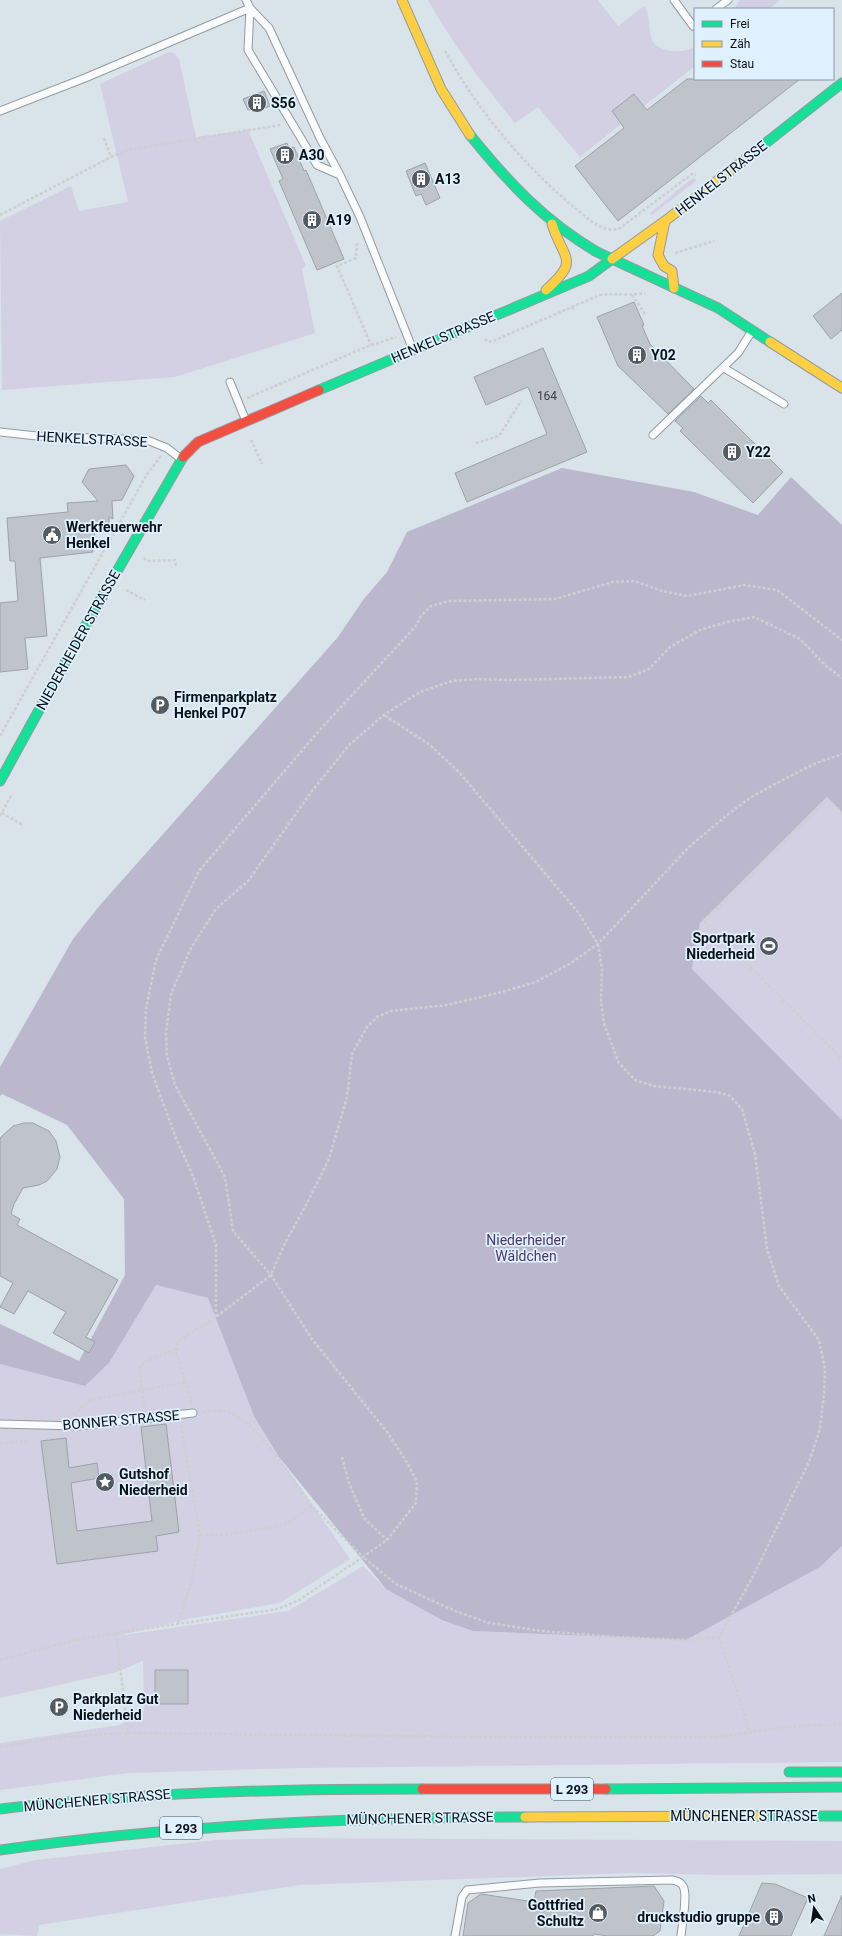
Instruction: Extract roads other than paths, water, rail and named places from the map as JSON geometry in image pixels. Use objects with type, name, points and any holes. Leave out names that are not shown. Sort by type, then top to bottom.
[{"type":"main road","points":[[402,0],[441,89],[467,131],[505,178],[552,222],[578,241],[613,260],[718,308],[842,388]]},
{"type":"main road","name":"HENKELSTRASSE","points":[[181,459],[198,442],[589,276],[665,221],[842,84]]},
{"type":"main road","points":[[665,221],[656,251],[660,263],[672,272],[674,288]]},
{"type":"main road","points":[[542,296],[548,287],[562,276],[567,266],[565,251],[557,240],[552,222]]},
{"type":"main road","name":"NIEDERHEIDER STRASSE","points":[[0,781],[83,630],[181,459]]},
{"type":"main road","points":[[779,1772],[842,1772]]},
{"type":"main road","points":[[452,1789],[495,1779]]},
{"type":"main road","name":"MÜNCHENER STRASSE","points":[[0,1809],[56,1801],[153,1793],[303,1790],[842,1787]]},
{"type":"main road","name":"MÜNCHENER STRASSE","points":[[0,1850],[51,1842],[253,1822],[362,1818],[842,1816]]},
{"type":"main road","points":[[718,1817],[749,1825]]},
{"type":"lane","points":[[246,0],[250,8],[269,28],[320,138],[340,175],[360,217],[413,350]]},
{"type":"lane","points":[[674,0],[694,26]]},
{"type":"lane","points":[[717,8],[728,0]]},
{"type":"lane","points":[[0,111],[92,75],[250,8]]},
{"type":"lane","points":[[250,8],[248,50],[290,123],[307,145],[317,165],[340,175]]},
{"type":"lane","points":[[653,435],[724,368],[738,353],[753,330]]},
{"type":"lane","points":[[724,368],[784,404]]},
{"type":"lane","points":[[230,382],[246,421]]},
{"type":"lane","name":"HENKELSTRASSE","points":[[0,432],[37,436],[148,440],[167,448],[181,459]]},
{"type":"lane","name":"BONNER STRASSE","points":[[0,1424],[79,1426],[194,1413]]},
{"type":"lane","points":[[455,1936],[462,1897],[464,1892],[471,1889],[540,1882],[672,1880],[679,1882],[683,1886],[685,1893],[681,1936]]},
{"type":"place","name":"S56","points":[[257,103]]},
{"type":"place","name":"A30","points":[[285,155]]},
{"type":"place","name":"A13","points":[[421,179]]},
{"type":"place","name":"A19","points":[[312,220]]},
{"type":"place","name":"Y02","points":[[637,355]]},
{"type":"place","name":"Y22","points":[[732,452]]},
{"type":"place","name":"Werkfeuerwehr Henkel","points":[[52,535]]},
{"type":"place","name":"Firmenparkplatz Henkel P07","points":[[160,705]]},
{"type":"place","name":"Sportpark Niederheid","points":[[769,946]]},
{"type":"place","name":"Gutshof Niederheid","points":[[105,1482]]},
{"type":"place","name":"Parkplatz Gut Niederheid","points":[[59,1707]]},
{"type":"place","name":"Gottfried Schultz","points":[[598,1913]]},
{"type":"place","name":"druckstudio gruppe","points":[[774,1917]]},
{"type":"park label","name":"Niederheider Wäldchen","points":[[526,1248]]}]
